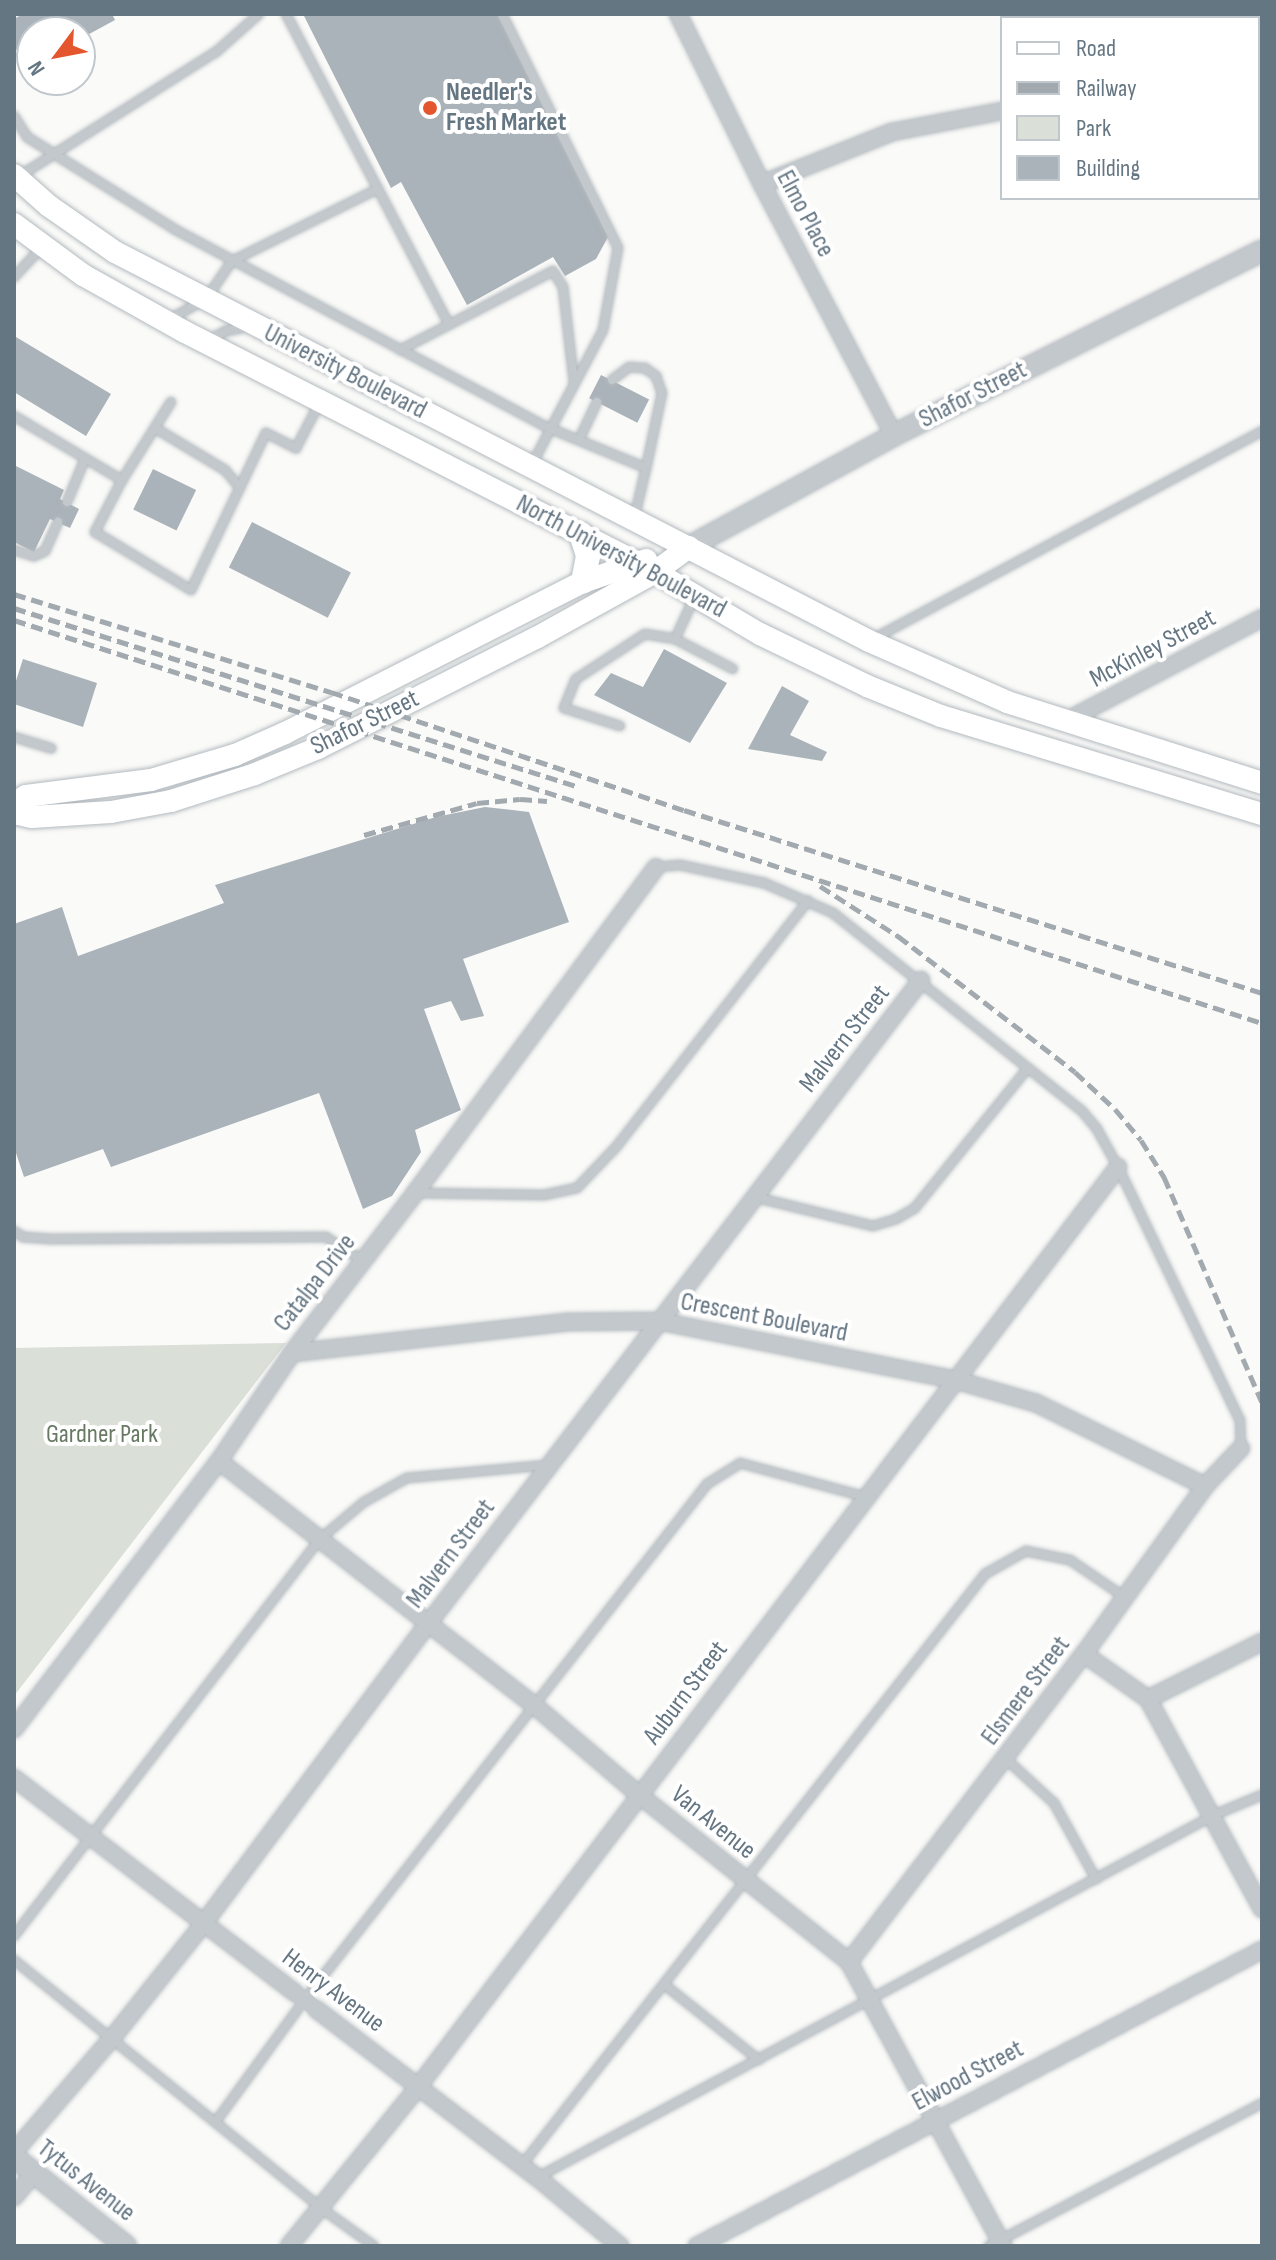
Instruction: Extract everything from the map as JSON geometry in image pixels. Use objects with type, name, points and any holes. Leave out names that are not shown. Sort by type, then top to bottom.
[{"type":"main road","name":"University Boulevard","points":[[16,176],[49,206],[115,252],[689,547]]},
{"type":"main road","name":"North University Boulevard","points":[[14,224],[83,275],[166,321],[646,567],[773,640],[867,686],[941,716],[1262,814]]},
{"type":"main road","points":[[581,534],[588,556],[583,582]]},
{"type":"main road","name":"North University Boulevard","points":[[689,547],[869,641],[1007,702],[1262,783]]},
{"type":"main road","name":"Shafor Street","points":[[14,813],[32,817],[111,812],[171,801],[231,783],[318,748],[536,638],[646,567],[689,547]]},
{"type":"main road","name":"Shafor Street","points":[[14,804],[26,796],[151,780],[235,755],[285,733],[583,582],[646,567]]},
{"type":"street","name":"Elmo Place","points":[[678,14],[762,184],[894,435]]},
{"type":"street","points":[[762,184],[892,132],[1000,111]]},
{"type":"street","name":"Shafor Street","points":[[689,547],[894,435],[1262,251]]},
{"type":"street","name":"McKinley Street","points":[[1066,721],[1262,618]]},
{"type":"street","name":"Catalpa Drive","points":[[14,1729],[219,1461],[292,1353],[415,1193],[656,867]]},
{"type":"street","name":"Malvern Street","points":[[14,2155],[204,1923],[658,1321],[921,980]]},
{"type":"street","name":"Auburn Street","points":[[289,2246],[418,2087],[1118,1167]]},
{"type":"street","name":"Crescent Boulevard","points":[[292,1353],[570,1322],[658,1321],[955,1380],[1036,1403],[1205,1486]]},
{"type":"street","name":"Elsmere Street","points":[[849,1962],[1126,1598],[1205,1486],[1241,1448]]},
{"type":"street","name":"Van Avenue","points":[[219,1461],[535,1706],[638,1794],[849,1962],[936,2120],[997,2244]]},
{"type":"street","points":[[1148,1699],[1262,1642]]},
{"type":"street","points":[[1084,1654],[1148,1699],[1214,1815],[1262,1909]]},
{"type":"street","name":"Henry Avenue","points":[[14,1778],[538,2178],[620,2246]]},
{"type":"street","name":"Elwood Street","points":[[697,2246],[1262,1950]]},
{"type":"street","name":"Tytus Avenue","points":[[14,2155],[126,2246]]},
{"type":"street","points":[[14,2197],[34,2173]]},
{"type":"lane","points":[[16,176],[216,52],[259,14]]},
{"type":"lane","points":[[286,14],[449,324]]},
{"type":"lane","points":[[502,14],[618,248],[603,330],[531,467]]},
{"type":"lane","points":[[14,116],[27,137],[174,229],[549,428],[646,468]]},
{"type":"lane","points":[[166,321],[206,299],[232,261],[378,189]]},
{"type":"lane","points":[[14,277],[43,246]]},
{"type":"lane","points":[[400,350],[553,271],[563,287],[574,382]]},
{"type":"lane","points":[[205,342],[226,331],[255,326]]},
{"type":"lane","points":[[612,380],[629,367],[645,368],[656,376],[662,393],[634,519]]},
{"type":"lane","points":[[171,402],[122,480],[95,532],[191,590],[266,433],[296,448],[320,402]]},
{"type":"lane","points":[[579,440],[597,402]]},
{"type":"lane","points":[[14,416],[122,480]]},
{"type":"lane","points":[[155,428],[225,470],[240,488]]},
{"type":"lane","points":[[869,641],[1262,431]]},
{"type":"lane","points":[[67,502],[85,459]]},
{"type":"lane","points":[[14,550],[34,556],[45,551],[58,522]]},
{"type":"lane","points":[[675,639],[695,595]]},
{"type":"lane","points":[[620,726],[564,708],[576,679],[645,634],[675,639],[733,669]]},
{"type":"lane","points":[[14,737],[51,748]]},
{"type":"lane","points":[[656,867],[680,865],[764,883],[833,913],[1082,1111],[1097,1129],[1118,1167],[1240,1420],[1241,1448]]},
{"type":"lane","points":[[415,1193],[544,1195],[577,1188],[617,1146],[808,901]]},
{"type":"lane","points":[[753,1197],[873,1226],[896,1219],[915,1208],[1027,1069]]},
{"type":"lane","points":[[14,1231],[23,1237],[51,1239],[326,1237],[363,1261]]},
{"type":"lane","points":[[217,2120],[309,1994],[707,1484],[740,1463],[866,1497]]},
{"type":"lane","points":[[14,1936],[320,1539],[364,1502],[407,1478],[549,1465]]},
{"type":"lane","points":[[521,2166],[985,1574],[1026,1551],[1070,1560],[1126,1598]]},
{"type":"lane","points":[[1005,1758],[1054,1803],[1096,1879]]},
{"type":"lane","points":[[538,2178],[1214,1815],[1262,1795]]},
{"type":"lane","points":[[14,1960],[217,2120],[321,2208],[374,2246]]},
{"type":"lane","points":[[665,1985],[759,2060]]},
{"type":"lane","points":[[997,2244],[1262,2103]]},
{"type":"green space","name":"Gardner Park","points":[[286,1343],[14,1696],[14,1348]]},
{"type":"building","points":[[112,14],[115,20],[96,30],[96,16],[19,16]]},
{"type":"building","points":[[303,14],[497,14],[608,237],[596,259],[565,276],[553,257],[467,305],[401,182],[391,188]]},
{"type":"building","points":[[16,18],[16,49],[14,45]]},
{"type":"building","points":[[16,337],[111,394],[86,436],[14,392]]},
{"type":"building","points":[[601,375],[649,400],[637,423],[589,398]]},
{"type":"building","points":[[14,465],[64,490],[60,499],[79,509],[70,528],[50,519],[34,552],[14,542]]},
{"type":"building","points":[[153,469],[196,490],[176,530],[133,509]]},
{"type":"building","points":[[252,522],[351,572],[328,618],[229,567]]},
{"type":"building","points":[[664,649],[727,683],[690,743],[594,695],[611,673],[643,687]]},
{"type":"building","points":[[23,659],[97,683],[83,727],[14,704],[14,687]]},
{"type":"building","points":[[782,686],[809,701],[790,735],[827,752],[822,761],[748,749]]},
{"type":"building","points":[[485,807],[529,812],[569,922],[463,959],[484,1016],[461,1021],[451,1001],[424,1009],[461,1110],[415,1130],[421,1152],[392,1196],[363,1209],[319,1093],[111,1167],[103,1149],[24,1177],[14,1147],[14,924],[62,907],[78,956],[224,903],[215,885],[436,817]]},
{"type":"railway","points":[[14,594],[331,692],[684,810],[1262,993]]},
{"type":"railway","points":[[14,608],[576,786]]},
{"type":"railway","points":[[14,620],[1262,1023]]},
{"type":"railway","points":[[364,835],[477,803],[520,799],[547,801]]},
{"type":"railway","points":[[820,886],[898,936],[1075,1072],[1115,1109],[1141,1140],[1164,1177],[1262,1402]]},
{"type":"place","name":"Needler's Fresh Market","points":[[430,108]]}]
